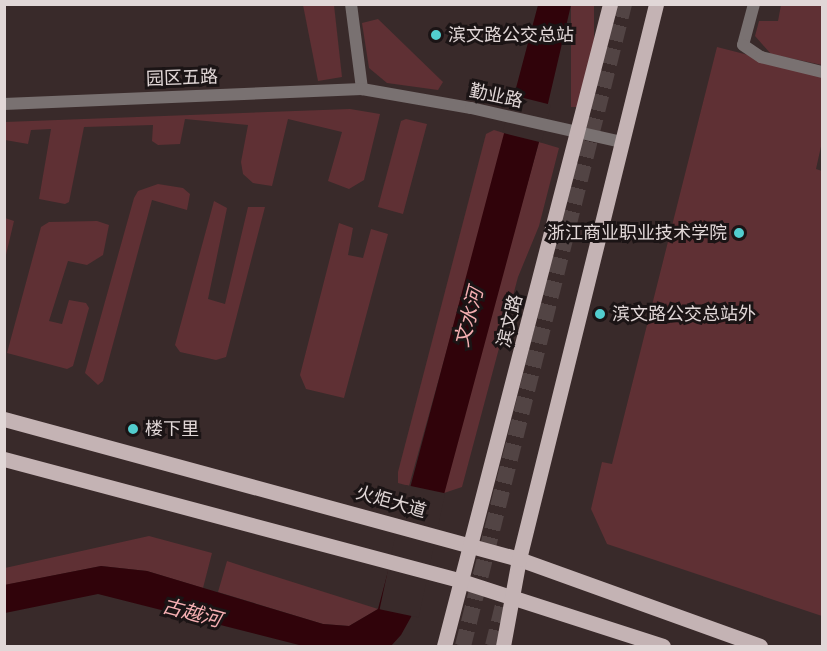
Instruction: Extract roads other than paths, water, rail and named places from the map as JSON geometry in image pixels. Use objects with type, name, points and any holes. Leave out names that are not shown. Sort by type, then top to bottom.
[{"type":"main road","name":"滨文路","points":[[444,646],[472,546],[610,4]]},
{"type":"main road","points":[[503,646],[514,599],[519,559],[656,4]]},
{"type":"main road","name":"火炬大道","points":[[4,419],[388,521],[519,559],[760,646]]},
{"type":"main road","points":[[4,459],[461,580],[663,646]]},
{"type":"street","points":[[351,4],[362,89]]},
{"type":"street","points":[[754,4],[743,45],[761,57],[822,72]]},
{"type":"street","name":"园区五路","points":[[4,104],[362,89]]},
{"type":"street","name":"勤业路","points":[[362,89],[498,114],[622,142]]},
{"type":"water","points":[[538,5],[571,5],[539,142],[411,617],[401,635],[391,646],[303,646],[98,594],[5,613],[4,585],[101,566],[147,571],[323,624],[349,626],[378,609]]},
{"type":"tunnel","points":[[463,646],[624,4]]},
{"type":"tunnel","points":[[493,646],[507,589]]},
{"type":"place","name":"滨文路公交总站","points":[[436,35]]},
{"type":"place","name":"浙江商业职业技术学院","points":[[739,233]]},
{"type":"place","name":"滨文路公交总站外","points":[[600,314]]},
{"type":"place","name":"楼下里","points":[[133,429]]},
{"type":"water label","name":"文水河","points":[[468,317]]},
{"type":"water label","name":"古越河","points":[[192,612]]}]
